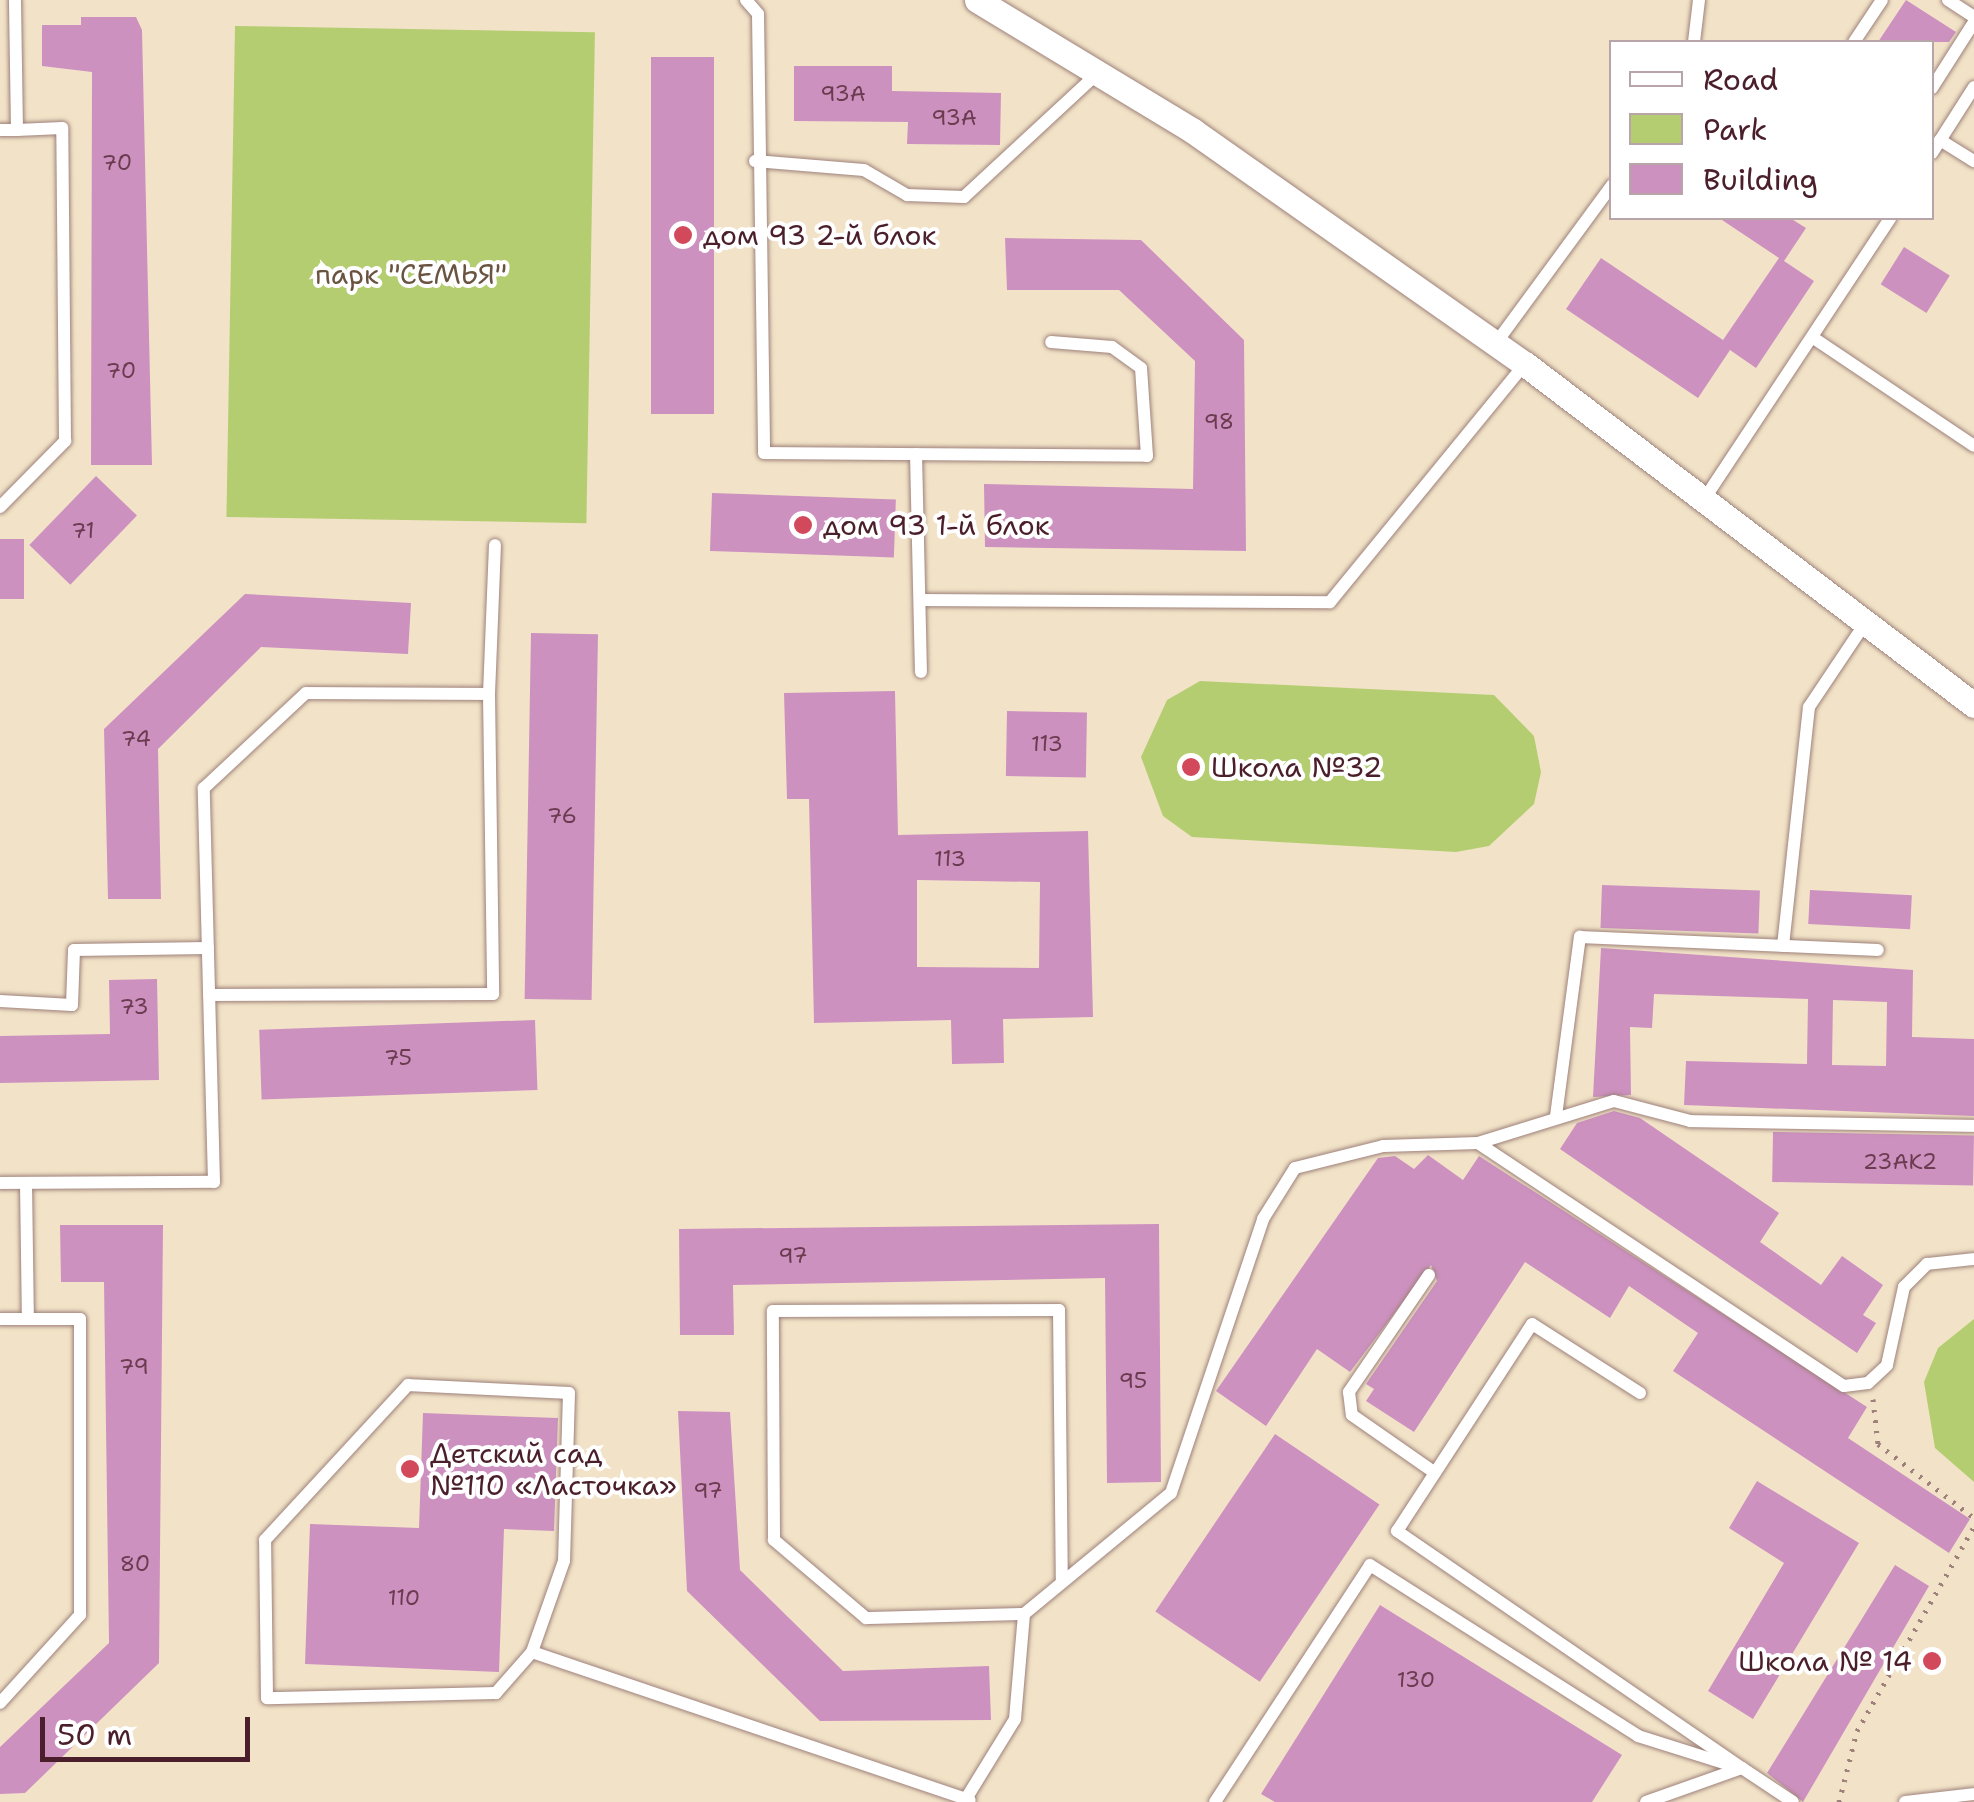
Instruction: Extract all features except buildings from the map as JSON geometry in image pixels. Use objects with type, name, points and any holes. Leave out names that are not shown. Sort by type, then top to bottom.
[{"type":"street","points":[[977,0],[1100,71],[1496,343],[1974,705]]},
{"type":"lane","points":[[15,0],[17,130]]},
{"type":"lane","points":[[746,0],[758,14],[754,161],[764,453],[1147,456],[1141,368],[1112,347],[1052,342]]},
{"type":"lane","points":[[1694,40],[1698,0]]},
{"type":"lane","points":[[1855,40],[1882,0]]},
{"type":"lane","points":[[1934,85],[1974,19],[1948,0]]},
{"type":"lane","points":[[754,161],[864,170],[907,194],[964,197],[1100,71]]},
{"type":"lane","points":[[1934,150],[1974,87]]},
{"type":"lane","points":[[0,130],[62,128],[65,441],[0,507]]},
{"type":"lane","points":[[1940,140],[1974,160]]},
{"type":"lane","points":[[1496,343],[1609,189]]},
{"type":"lane","points":[[1705,498],[1889,220]]},
{"type":"lane","points":[[1812,337],[1974,446]]},
{"type":"lane","points":[[920,600],[1330,602],[1525,364]]},
{"type":"lane","points":[[916,454],[921,672]]},
{"type":"lane","points":[[210,995],[493,994],[488,694],[495,545]]},
{"type":"lane","points":[[1783,946],[1809,707],[1866,622]]},
{"type":"lane","points":[[0,1183],[214,1182],[204,788],[306,693],[488,694]]},
{"type":"lane","points":[[1556,1116],[1580,937],[1878,950]]},
{"type":"lane","points":[[0,1001],[72,1005],[74,950],[208,948]]},
{"type":"lane","points":[[1062,1582],[1059,1310],[773,1312],[774,1540],[866,1618],[1024,1614],[1172,1493],[1262,1219],[1295,1168],[1383,1146],[1478,1143],[1614,1100],[1690,1121],[1974,1126]]},
{"type":"lane","points":[[1478,1143],[1844,1386],[1868,1383],[1888,1365],[1904,1286],[1927,1264],[1974,1260]]},
{"type":"lane","points":[[26,1182],[28,1319]]},
{"type":"lane","points":[[1429,1274],[1349,1392],[1352,1415],[1435,1474]]},
{"type":"lane","points":[[0,1320],[80,1319],[80,1615],[0,1703]]},
{"type":"lane","points":[[1640,1393],[1532,1324],[1397,1531],[1793,1802]]},
{"type":"lane","points":[[408,1385],[569,1393],[564,1560],[532,1652],[496,1693],[267,1698],[265,1540],[408,1385]]},
{"type":"lane","points":[[1215,1802],[1370,1565],[1638,1736],[1742,1768]]},
{"type":"lane","points":[[532,1652],[968,1801],[1015,1719],[1024,1614]]},
{"type":"lane","points":[[1646,1802],[1742,1768]]},
{"type":"lane","points":[[1905,1802],[1974,1794]]},
{"type":"path","points":[[1868,1383],[1878,1444],[1974,1518]]},
{"type":"path","points":[[1839,1802],[1857,1731],[1974,1527]]},
{"type":"green space","name":"парк \"СЕМЬЯ\"","points":[[235,26],[595,32],[586,523],[226,517]]},
{"type":"green space","points":[[1200,681],[1494,695],[1534,736],[1541,772],[1534,804],[1489,846],[1456,852],[1192,837],[1163,816],[1141,757],[1167,700]]},
{"type":"green space","points":[[1974,1319],[1974,1482],[1935,1448],[1924,1382],[1938,1348]]},
{"type":"place","name":"дом 93 2-й блок","points":[[683,235]]},
{"type":"place","name":"дом 93 1-й блок","points":[[803,525]]},
{"type":"place","name":"Школа №32","points":[[1191,767]]},
{"type":"place","name":"Детский сад №110 «Ласточка»","points":[[410,1469]]},
{"type":"place","name":"Школа № 14","points":[[1932,1661]]}]
